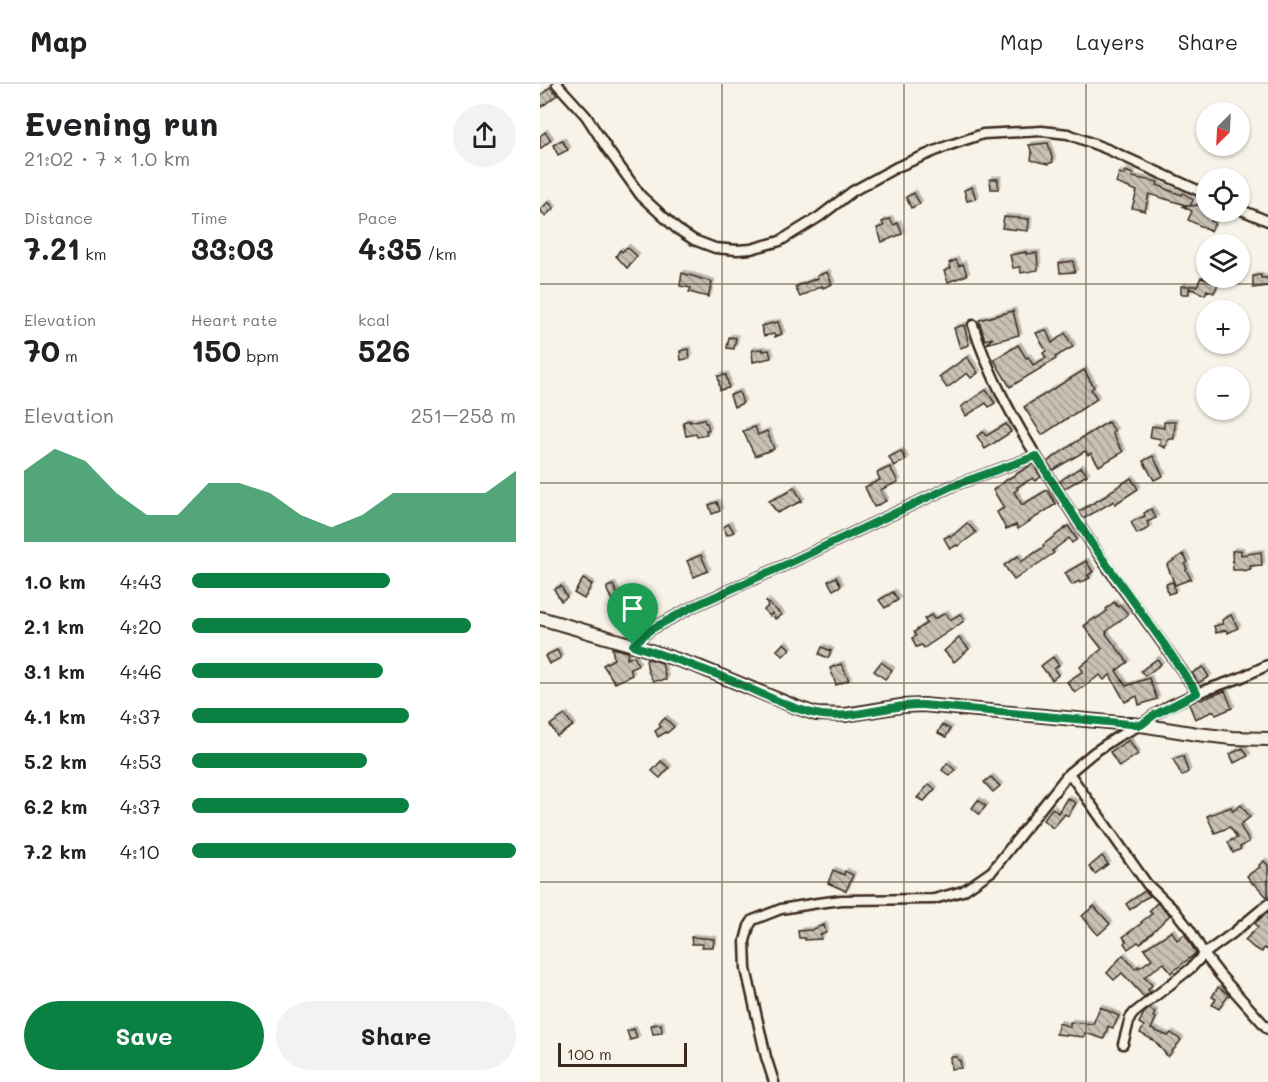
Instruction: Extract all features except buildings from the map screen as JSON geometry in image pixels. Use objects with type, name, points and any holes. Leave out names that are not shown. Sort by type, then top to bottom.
[{"type":"main road","points":[[540,618],[699,667],[816,714],[846,715],[901,706],[923,705],[1141,725],[1232,738],[1268,739]]},
{"type":"street","points":[[557,84],[586,116],[641,196],[677,229],[694,240],[715,248],[751,249],[780,241],[819,217],[853,191],[897,167],[983,134],[1042,131],[1068,134],[1196,189]]},
{"type":"street","points":[[1250,214],[1268,221]]},
{"type":"street","points":[[973,325],[991,373],[1036,456],[1090,541],[1197,693]]},
{"type":"street","points":[[633,645],[650,630],[692,607],[952,486],[1036,456]]},
{"type":"street","points":[[774,1082],[766,1058],[746,969],[745,941],[753,920],[781,909],[818,903],[842,900],[934,898],[963,891],[986,876],[1069,773],[1093,753],[1154,715],[1197,693],[1240,678],[1268,665]]},
{"type":"street","points":[[1069,773],[1147,884],[1175,911],[1220,975],[1268,1029]]},
{"type":"street","points":[[1123,1044],[1130,1018],[1134,1013],[1268,904]]},
{"type":"route","points":[[1036,456],[1074,518],[1197,693],[1169,706],[1141,725],[923,705],[901,706],[846,715],[825,715],[796,707],[699,667],[633,645],[650,630],[692,607],[952,486],[1036,456]]}]
